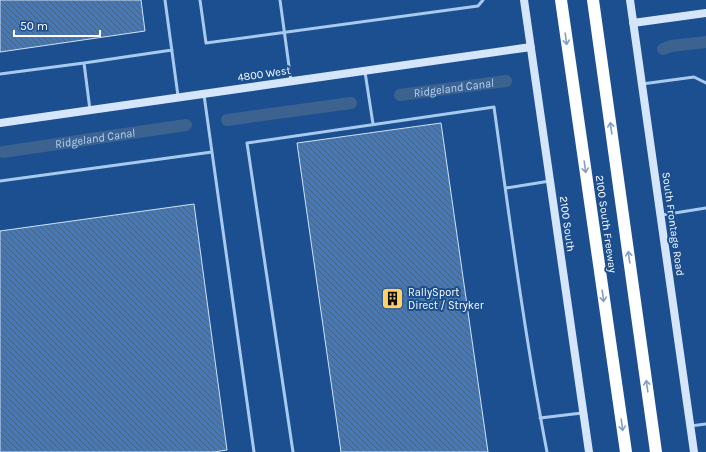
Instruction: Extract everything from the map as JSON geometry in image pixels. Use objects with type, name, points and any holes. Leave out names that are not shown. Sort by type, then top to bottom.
[{"type":"highway","name":"2100 South Freeway","points":[[561,0],[626,452]]},
{"type":"highway","name":"2100 South Freeway","points":[[593,0],[656,452]]},
{"type":"street","name":"2100 South","points":[[524,0],[589,452]]},
{"type":"street","name":"South Frontage Road","points":[[630,0],[694,452]]},
{"type":"street","points":[[633,23],[706,12]]},
{"type":"street","name":"4800 West","points":[[0,123],[531,47]]},
{"type":"lane","points":[[165,0],[179,98]]},
{"type":"lane","points":[[200,0],[206,43],[478,6],[483,0]]},
{"type":"lane","points":[[280,0],[291,81]]},
{"type":"lane","points":[[0,74],[172,50]]},
{"type":"lane","points":[[84,63],[90,110]]},
{"type":"lane","points":[[365,70],[373,124]]},
{"type":"lane","points":[[641,84],[694,77],[706,83]]},
{"type":"lane","points":[[204,94],[254,452]]},
{"type":"lane","points":[[293,452],[247,143],[494,107],[540,418],[547,452]]},
{"type":"lane","points":[[0,181],[212,152]]},
{"type":"lane","points":[[506,188],[550,181]]},
{"type":"lane","points":[[660,215],[706,208]]},
{"type":"lane","points":[[540,418],[584,413]]},
{"type":"lane","points":[[690,426],[706,424]]},
{"type":"building","points":[[0,0],[141,0],[145,31],[0,52]]},
{"type":"building","name":"RallySport Direct / Stryker","points":[[441,123],[488,452],[341,452],[297,143]]},
{"type":"building","points":[[194,204],[227,450],[214,452],[0,452],[0,231]]},
{"type":"waterway","name":"Ridgeland Canal","points":[[663,49],[671,46],[706,42]]},
{"type":"waterway","name":"Ridgeland Canal","points":[[400,95],[506,81]]},
{"type":"waterway","name":"Ridgeland Canal","points":[[227,120],[351,103]]},
{"type":"waterway","name":"Ridgeland Canal","points":[[3,152],[186,125]]},
{"type":"place","name":"RallySport Direct / Stryker","points":[[392,298]]}]
